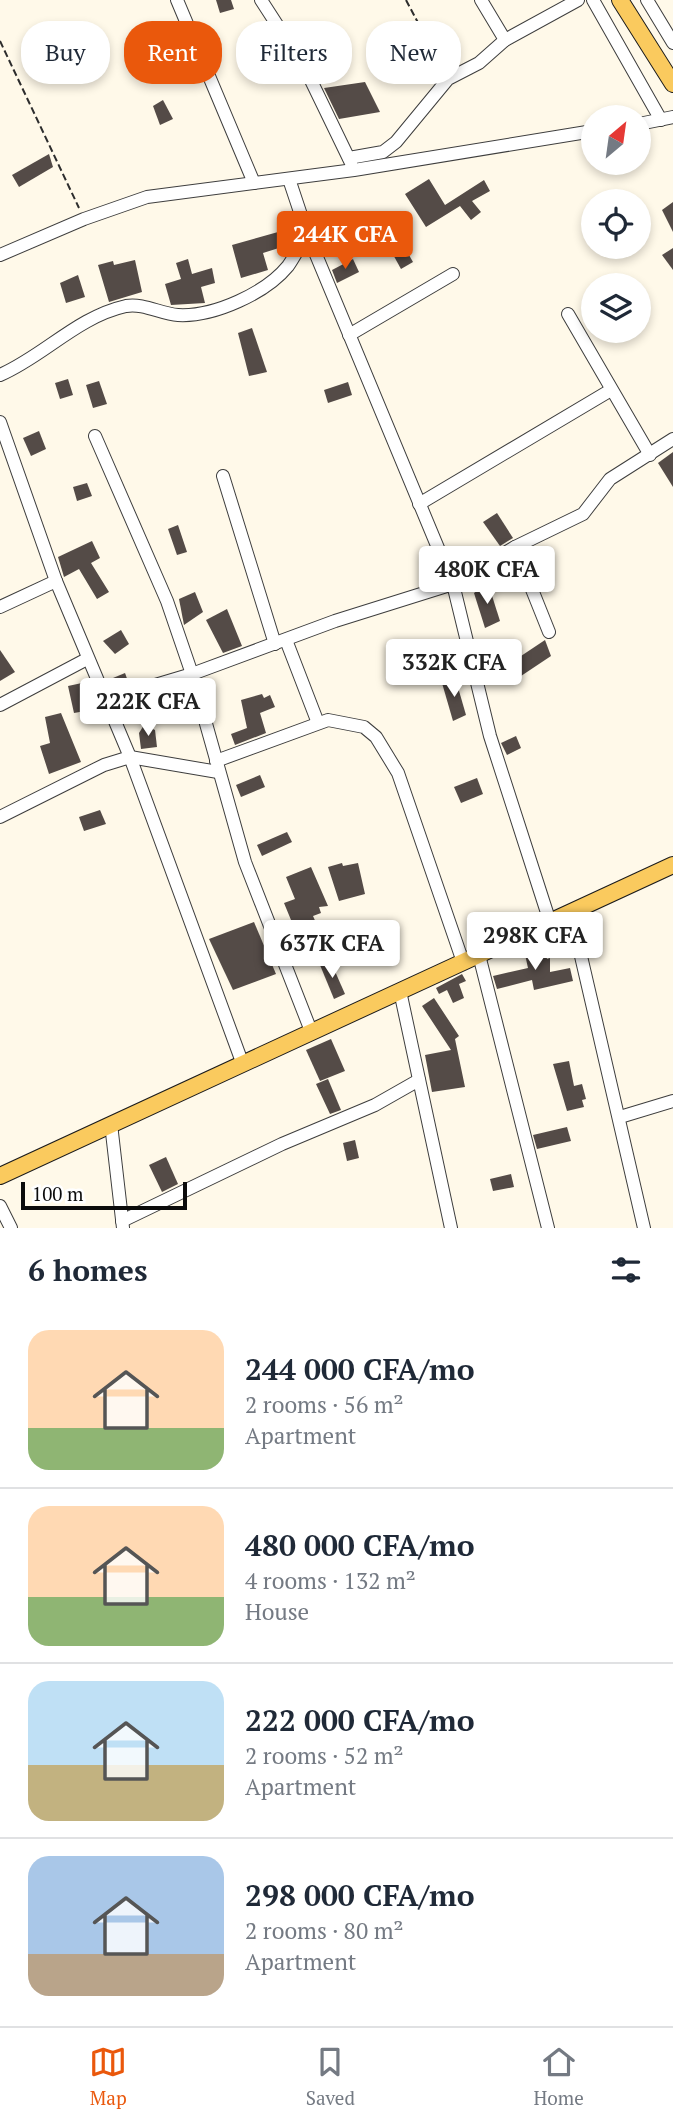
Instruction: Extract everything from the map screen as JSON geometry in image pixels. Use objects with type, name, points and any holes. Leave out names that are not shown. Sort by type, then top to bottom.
[{"type":"main road","points":[[620,0],[673,84]]},
{"type":"main road","points":[[0,1176],[673,865]]},
{"type":"street","points":[[177,0],[254,183]]},
{"type":"street","points":[[261,0],[305,68],[352,164]]},
{"type":"street","points":[[481,0],[505,40]]},
{"type":"street","points":[[461,72],[479,63],[505,40],[578,0]]},
{"type":"street","points":[[593,0],[667,118]]},
{"type":"street","points":[[648,0],[673,43]]},
{"type":"street","points":[[352,164],[383,152],[396,142],[444,84]]},
{"type":"street","points":[[0,254],[84,219],[147,197],[289,179],[352,164],[581,133]]},
{"type":"street","points":[[289,179],[307,233],[453,584],[490,736],[550,922]]},
{"type":"street","points":[[0,375],[24,363],[65,333],[127,306],[186,315],[220,307],[251,293],[287,266],[307,233]]},
{"type":"street","points":[[349,335],[453,274]]},
{"type":"street","points":[[568,314],[650,455]]},
{"type":"street","points":[[419,504],[457,484],[611,390]]},
{"type":"street","points":[[0,422],[56,581],[130,757],[242,1062]]},
{"type":"street","points":[[95,436],[159,583],[192,674],[259,902],[311,1031]]},
{"type":"street","points":[[105,700],[192,674],[335,621],[453,584],[515,547],[583,514],[610,479],[673,439]]},
{"type":"street","points":[[223,476],[280,642],[318,723]]},
{"type":"street","points":[[515,547],[548,632]]},
{"type":"street","points":[[0,607],[56,581]]},
{"type":"street","points":[[0,705],[87,659]]},
{"type":"street","points":[[0,817],[104,765],[130,757],[217,766],[318,723],[339,720],[364,727],[386,751],[412,810],[463,962]]},
{"type":"street","points":[[571,913],[644,1228]]},
{"type":"street","points":[[479,955],[548,1228]]},
{"type":"street","points":[[400,991],[451,1228]]},
{"type":"street","points":[[111,1124],[122,1224],[282,1144],[375,1105],[419,1080]]},
{"type":"street","points":[[620,1116],[673,1101]]},
{"type":"street","points":[[0,1206],[11,1228]]},
{"type":"path","points":[[405,0],[416,21]]},
{"type":"path","points":[[0,41],[84,219]]},
{"type":"building","points":[[216,0],[231,0],[234,9],[220,13]]},
{"type":"building","points":[[365,82],[380,112],[339,119],[324,88]]},
{"type":"building","points":[[163,100],[173,119],[160,125],[153,106]]},
{"type":"building","points":[[49,154],[53,167],[19,187],[12,175]]},
{"type":"building","points":[[429,179],[445,205],[484,180],[490,191],[472,201],[481,212],[471,220],[460,206],[426,227],[405,194]]},
{"type":"building","points":[[673,202],[673,232],[662,210]]},
{"type":"building","points":[[278,232],[282,247],[263,253],[268,270],[241,278],[232,245]]},
{"type":"building","points":[[397,234],[413,262],[401,269],[385,240]]},
{"type":"building","points":[[673,248],[673,270],[662,255]]},
{"type":"building","points":[[188,259],[192,274],[212,268],[215,283],[201,287],[205,303],[171,305],[165,284],[181,279],[176,263]]},
{"type":"building","points":[[353,259],[359,272],[337,283],[332,270]]},
{"type":"building","points":[[135,260],[142,292],[109,302],[98,265],[113,261],[114,265]]},
{"type":"building","points":[[78,275],[85,297],[66,303],[60,283]]},
{"type":"building","points":[[252,328],[267,372],[249,376],[238,333]]},
{"type":"building","points":[[68,379],[73,395],[60,399],[55,383]]},
{"type":"building","points":[[99,381],[107,404],[93,408],[86,385]]},
{"type":"building","points":[[348,382],[352,395],[328,403],[324,390]]},
{"type":"building","points":[[39,431],[46,449],[31,456],[23,438]]},
{"type":"building","points":[[673,452],[673,487],[658,463]]},
{"type":"building","points":[[87,483],[92,496],[77,501],[73,487]]},
{"type":"building","points":[[497,513],[513,538],[500,546],[483,522]]},
{"type":"building","points":[[178,525],[187,552],[177,555],[168,529]]},
{"type":"building","points":[[92,541],[100,558],[91,563],[109,592],[97,599],[79,569],[64,577],[58,557]]},
{"type":"building","points":[[488,583],[500,621],[485,628],[474,593]]},
{"type":"building","points":[[195,592],[203,612],[184,625],[179,599]]},
{"type":"building","points":[[227,609],[242,646],[223,653],[206,620]]},
{"type":"building","points":[[121,630],[129,644],[115,654],[103,641]]},
{"type":"building","points":[[545,640],[551,656],[521,676],[515,660]]},
{"type":"building","points":[[0,650],[15,672],[0,681]]},
{"type":"building","points":[[125,673],[129,684],[116,687],[113,678]]},
{"type":"building","points":[[455,677],[466,715],[453,721],[442,683]]},
{"type":"building","points":[[82,683],[83,688],[87,688],[91,710],[74,713],[68,686]]},
{"type":"building","points":[[262,694],[264,698],[270,695],[275,707],[260,713],[266,733],[235,745],[231,734],[247,728],[241,700]]},
{"type":"building","points":[[61,713],[81,762],[49,774],[40,746],[50,743],[45,717]]},
{"type":"building","points":[[144,725],[155,730],[157,747],[141,749],[139,733]]},
{"type":"building","points":[[516,736],[521,748],[507,755],[501,743]]},
{"type":"building","points":[[260,775],[265,787],[241,797],[236,785]]},
{"type":"building","points":[[477,778],[483,794],[461,803],[454,787]]},
{"type":"building","points":[[100,810],[106,824],[84,831],[79,817]]},
{"type":"building","points":[[287,832],[292,842],[262,856],[257,845]]},
{"type":"building","points":[[342,863],[343,866],[358,863],[365,894],[339,901],[328,867]]},
{"type":"building","points":[[311,867],[328,906],[319,907],[321,913],[313,916],[322,936],[289,950],[279,925],[291,920],[284,903],[295,899],[286,877]]},
{"type":"building","points":[[254,922],[276,974],[233,990],[209,939]]},
{"type":"building","points":[[544,946],[547,959],[550,958],[550,972],[570,968],[573,981],[534,990],[532,980],[497,989],[493,976],[528,968],[524,950]]},
{"type":"building","points":[[330,960],[345,994],[334,999],[320,965]]},
{"type":"building","points":[[462,974],[466,981],[459,984],[464,998],[453,1003],[447,990],[439,994],[436,988]]},
{"type":"building","points":[[434,998],[459,1036],[455,1039],[465,1087],[432,1092],[425,1055],[451,1050],[422,1006]]},
{"type":"building","points":[[331,1039],[345,1071],[320,1081],[306,1050]]},
{"type":"building","points":[[569,1061],[574,1086],[582,1084],[586,1099],[582,1100],[584,1107],[567,1111],[553,1064]]},
{"type":"building","points":[[328,1079],[341,1110],[330,1114],[316,1084]]},
{"type":"building","points":[[567,1127],[571,1141],[537,1149],[533,1135]]},
{"type":"building","points":[[355,1140],[359,1158],[347,1161],[343,1143]]},
{"type":"building","points":[[166,1157],[178,1184],[162,1192],[149,1165]]},
{"type":"building","points":[[511,1174],[514,1187],[493,1191],[490,1179]]}]
